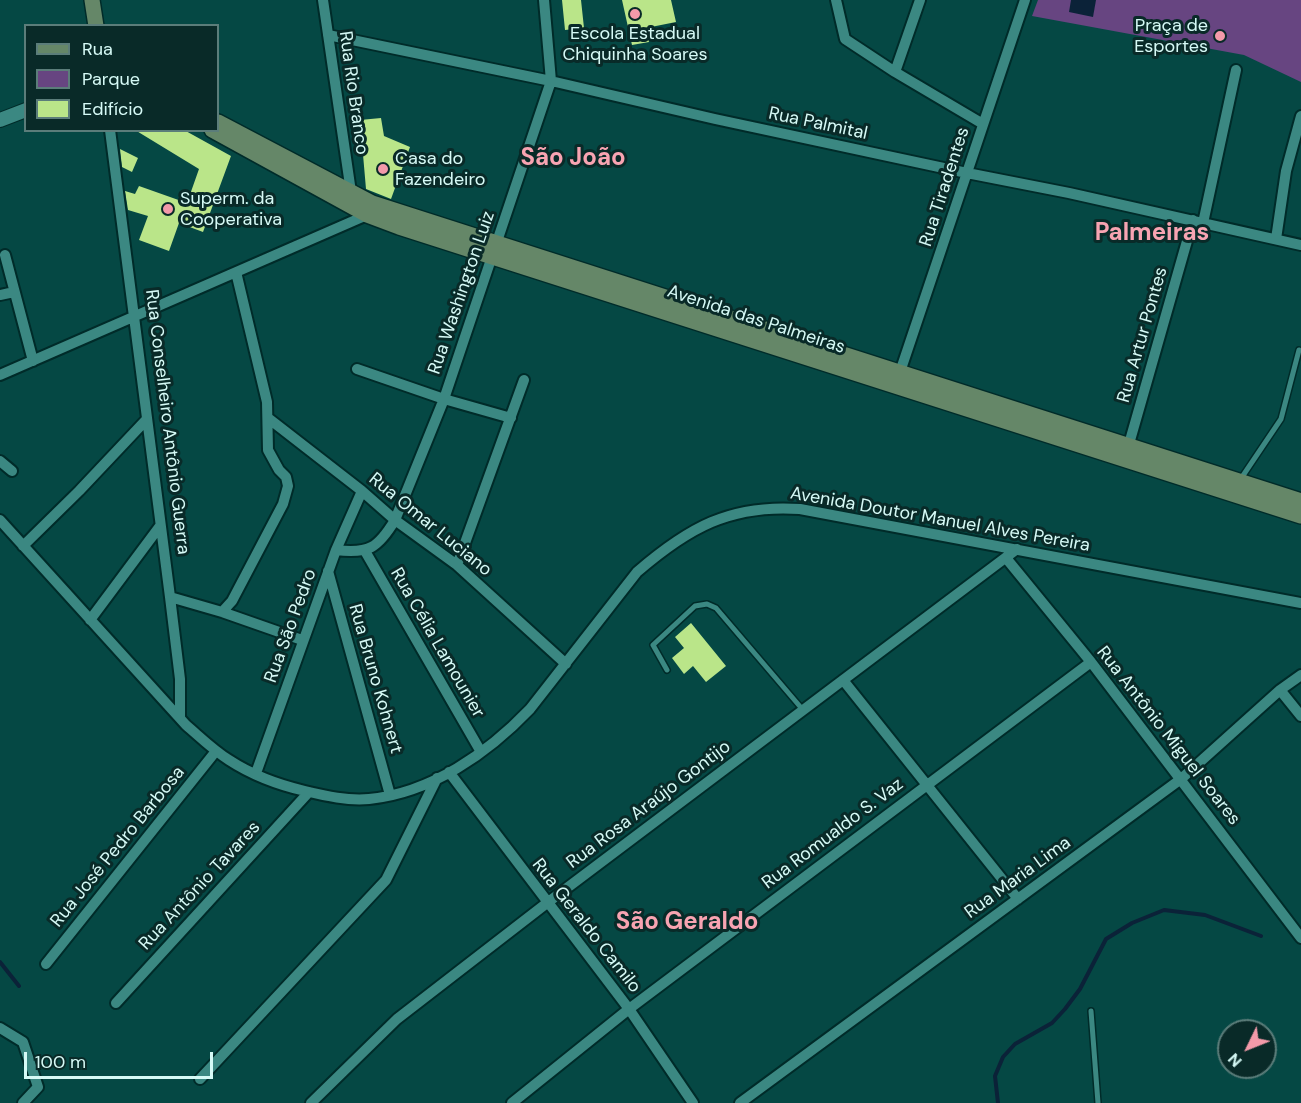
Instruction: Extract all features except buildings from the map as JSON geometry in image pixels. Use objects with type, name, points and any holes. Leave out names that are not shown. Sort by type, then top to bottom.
[{"type":"main road","points":[[92,0],[96,24]]},
{"type":"main road","name":"Avenida das Palmeiras","points":[[219,123],[372,203],[495,249],[1126,452],[1301,516]]},
{"type":"main road","name":"Avenida das Palmeiras","points":[[216,132],[367,214],[399,227],[495,249]]},
{"type":"main road","name":"Avenida das Palmeiras","points":[[1126,452],[1301,501]]},
{"type":"street","name":"Rua Rio Branco","points":[[323,0],[351,192]]},
{"type":"street","name":"Rua Washington Luiz","points":[[365,551],[385,536],[395,520],[444,399],[551,81],[544,0]]},
{"type":"street","points":[[836,0],[845,39],[895,72],[983,124]]},
{"type":"street","points":[[895,72],[920,0]]},
{"type":"street","name":"Rua Tiradentes","points":[[898,379],[1025,0]]},
{"type":"street","name":"Rua Palmital","points":[[328,35],[551,81],[715,119],[1069,193],[1301,245]]},
{"type":"street","name":"Rua Artur Pontes","points":[[1126,452],[1198,222],[1236,70]]},
{"type":"street","points":[[0,120],[24,111]]},
{"type":"street","points":[[1276,239],[1286,171],[1301,116]]},
{"type":"street","name":"Rua Conselheiro Antônio Guerra","points":[[110,132],[180,679],[180,717]]},
{"type":"street","points":[[0,375],[367,214]]},
{"type":"street","points":[[5,255],[33,361]]},
{"type":"street","points":[[222,612],[232,601],[286,495],[288,486],[286,477],[279,470],[268,450],[267,402],[236,272]]},
{"type":"street","points":[[0,295],[14,292]]},
{"type":"street","points":[[357,369],[444,399],[511,418]]},
{"type":"street","points":[[457,566],[524,380]]},
{"type":"street","name":"Rua Omar Luciano","points":[[268,418],[362,491],[395,520],[457,566],[566,664]]},
{"type":"street","points":[[23,546],[147,419]]},
{"type":"street","points":[[0,461],[12,471]]},
{"type":"street","name":"Rua São Pedro","points":[[256,774],[302,640],[336,550],[362,491]]},
{"type":"street","name":"Avenida Doutor Manuel Alves Pereira","points":[[0,520],[180,717],[216,751],[230,761],[274,782],[339,798],[368,799],[411,791],[449,772],[481,752],[512,728],[530,709],[637,572],[657,555],[701,526],[733,514],[777,508],[800,509],[1301,603]]},
{"type":"street","points":[[90,620],[160,526]]},
{"type":"street","name":"Rua Rosa Araújo Gontijo","points":[[311,1102],[397,1019],[547,903],[1017,549]]},
{"type":"street","points":[[336,550],[365,551]]},
{"type":"street","name":"Rua Célia Lamounier","points":[[365,551],[481,752]]},
{"type":"street","name":"Rua Antônio Miguel Soares","points":[[1006,558],[1091,662],[1301,938]]},
{"type":"street","name":"Rua Bruno Kohnert","points":[[328,571],[390,795]]},
{"type":"street","points":[[170,597],[222,612],[302,640]]},
{"type":"street","name":"Rua Romualdo S. Vaz","points":[[512,1103],[629,1009],[1091,662]]},
{"type":"street","name":"Rua Maria Lima","points":[[740,1103],[1181,779],[1280,690],[1301,675]]},
{"type":"street","points":[[843,680],[1018,899]]},
{"type":"street","points":[[1280,690],[1301,716]]},
{"type":"street","name":"Rua José Pedro Barbosa","points":[[46,964],[216,751]]},
{"type":"street","name":"Rua Geraldo Camilo","points":[[449,772],[629,1009],[693,1103]]},
{"type":"street","points":[[200,1079],[386,880],[437,778]]},
{"type":"street","name":"Rua Antônio Tavares","points":[[116,1003],[309,792]]},
{"type":"street","points":[[0,1028],[23,1042],[38,1087],[24,1103]]},
{"type":"lane","points":[[1239,482],[1281,419],[1299,350]]},
{"type":"lane","points":[[667,670],[653,645],[695,606],[707,604],[716,608],[803,710]]},
{"type":"lane","points":[[1090,1011],[1098,1103]]},
{"type":"green space","name":"Praça de Esportes","points":[[1038,0],[1301,0],[1301,82],[1244,55],[1032,16]]},
{"type":"water","points":[[1071,0],[1096,0],[1093,17],[1069,12]]},
{"type":"waterway","points":[[998,1103],[995,1076],[1003,1057],[1015,1044],[1052,1023],[1065,1009],[1080,989],[1106,939],[1132,923],[1164,910],[1205,915],[1261,936]]},
{"type":"waterway","points":[[0,962],[19,986]]},
{"type":"place","name":"Escola Estadual Chiquinha Soares","points":[[635,14]]},
{"type":"place","name":"Praça de Esportes","points":[[1220,36]]},
{"type":"place","name":"Casa do Fazendeiro","points":[[383,169]]},
{"type":"place","name":"Superm. da Cooperativa","points":[[168,209]]},
{"type":"district","name":"São João","points":[[573,159]]},
{"type":"district","name":"Palmeiras","points":[[1152,234]]},
{"type":"district","name":"São Geraldo","points":[[687,923]]}]
